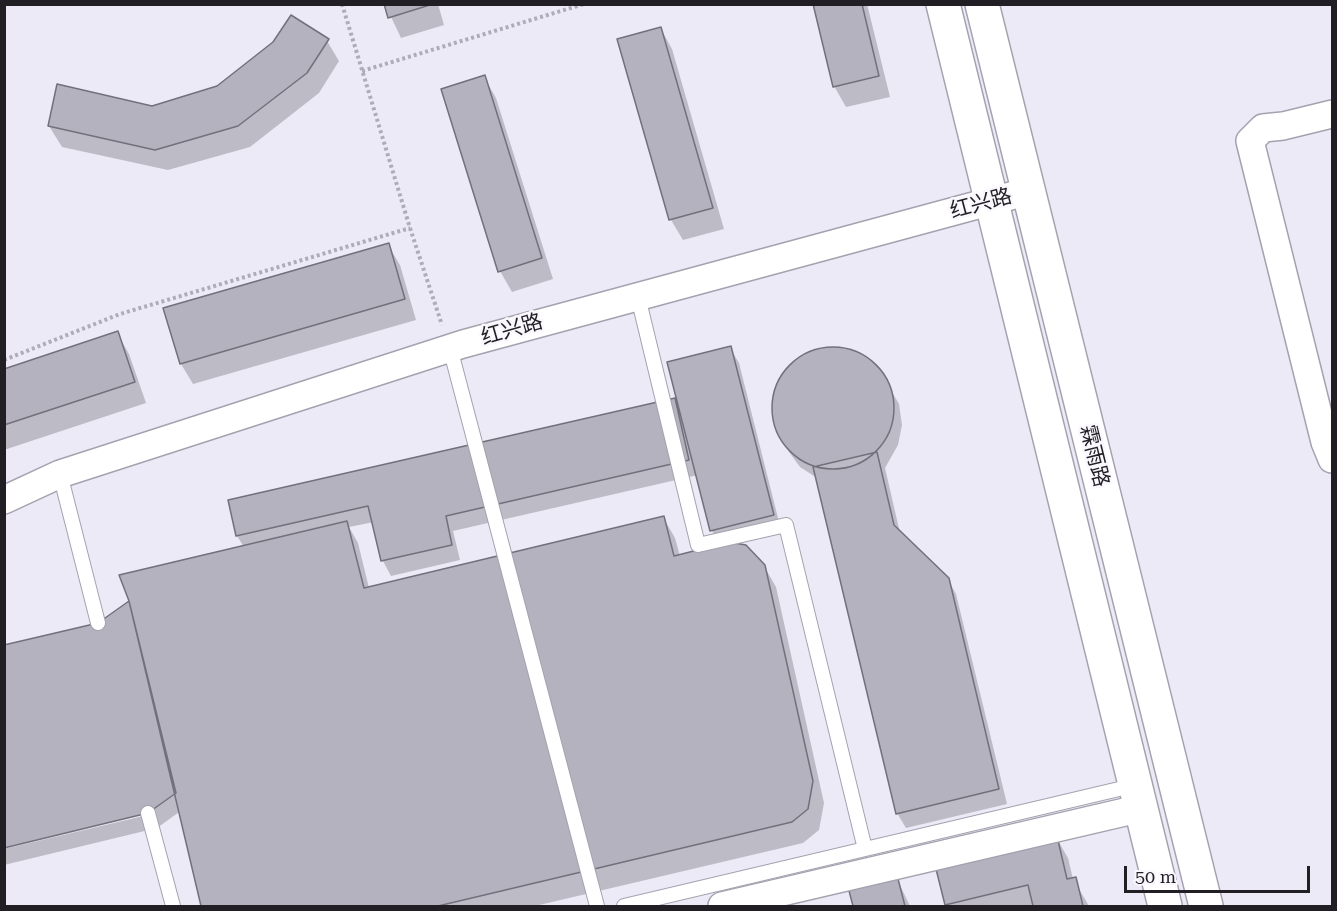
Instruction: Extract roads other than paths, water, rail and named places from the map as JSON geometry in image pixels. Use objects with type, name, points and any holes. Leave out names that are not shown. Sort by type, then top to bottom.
[{"type":"main road","name":"霖雨路","points":[[943,4],[1165,906]]},
{"type":"main road","name":"霖雨路","points":[[982,4],[1206,906]]},
{"type":"street","points":[[1332,114],[1283,126],[1263,128],[1250,141],[1324,442],[1332,459]]},
{"type":"street","name":"红兴路","points":[[4,500],[60,474],[450,348],[1029,191]]},
{"type":"street","points":[[722,906],[1139,797]]},
{"type":"lane","points":[[638,297],[698,545],[786,525],[865,849]]},
{"type":"lane","points":[[450,348],[597,906]]},
{"type":"lane","points":[[60,474],[98,623]]},
{"type":"lane","points":[[624,906],[865,849],[1139,797]]},
{"type":"lane","points":[[148,813],[173,906]]}]
